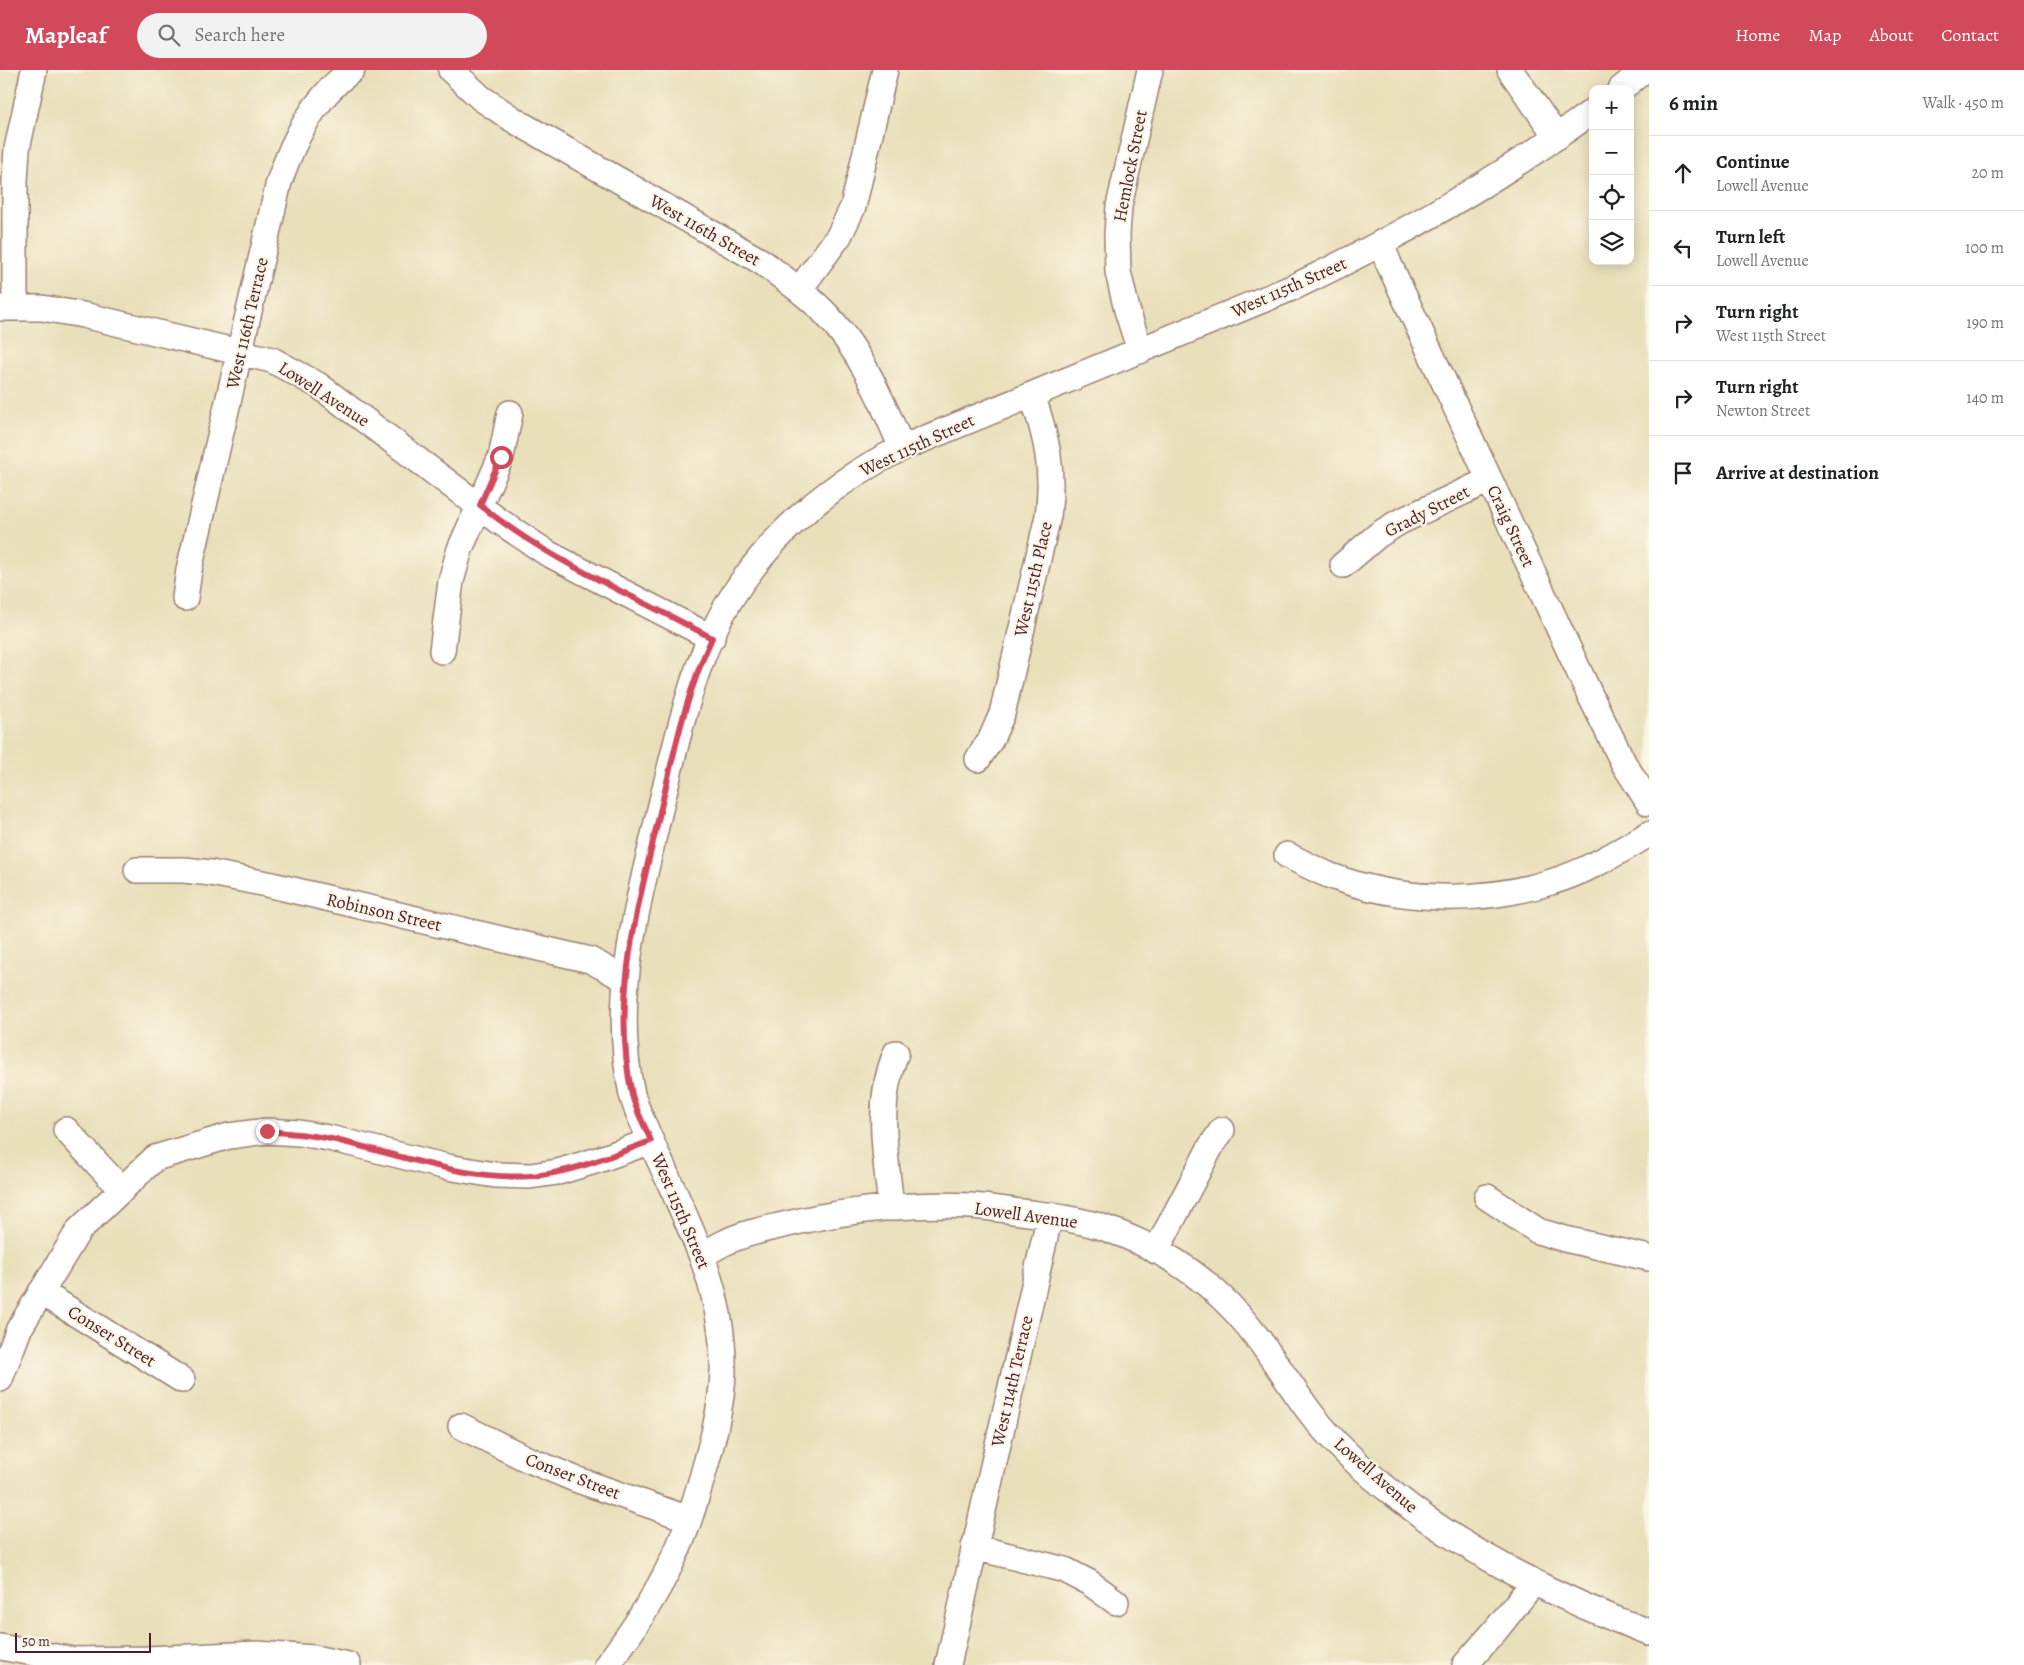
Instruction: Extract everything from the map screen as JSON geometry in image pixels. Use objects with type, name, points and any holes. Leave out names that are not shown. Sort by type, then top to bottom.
[{"type":"street","points":[[8,308],[17,149],[34,70]]},
{"type":"street","name":"West 116th Terrace","points":[[185,598],[189,570],[279,182],[288,156],[314,107],[352,70]]},
{"type":"street","name":"West 116th Street","points":[[451,70],[481,98],[517,122],[762,262],[799,290],[822,310],[852,346],[875,386],[902,448]]},
{"type":"street","points":[[799,290],[839,236],[853,207],[885,70]]},
{"type":"street","name":"Hemlock Street","points":[[1140,350],[1127,310],[1118,272],[1116,234],[1119,206],[1150,70]]},
{"type":"street","points":[[1510,70],[1557,137]]},
{"type":"street","points":[[1626,85],[1644,70]]},
{"type":"street","name":"West 115th Street","points":[[607,1665],[629,1636],[662,1582],[677,1552],[689,1519],[716,1424],[721,1396],[723,1368],[721,1337],[713,1290],[702,1256],[632,1097],[623,1007],[632,931],[683,713],[697,671],[727,606],[742,582],[772,544],[811,506],[849,477],[902,448],[1294,287],[1381,244],[1478,190],[1589,114]]},
{"type":"street","name":"Craig Street","points":[[1381,244],[1489,480],[1624,764],[1649,803]]},
{"type":"street","name":"Lowell Avenue","points":[[8,308],[42,308],[83,314],[272,360],[302,375],[480,505],[499,521],[547,553],[712,638]]},
{"type":"street","name":"West 115th Place","points":[[978,759],[991,739],[1002,714],[1048,516],[1051,495],[1050,461],[1032,395]]},
{"type":"street","points":[[442,651],[451,581],[458,557],[501,457],[510,413]]},
{"type":"street","name":"Grady Street","points":[[1343,565],[1378,535],[1398,522],[1489,480]]},
{"type":"street","points":[[1286,855],[1331,876],[1374,889],[1416,896],[1462,897],[1507,893],[1552,882],[1600,862],[1649,834]]},
{"type":"street","name":"Robinson Street","points":[[137,870],[202,872],[267,884],[590,960],[625,979]]},
{"type":"street","points":[[890,1208],[883,1117],[884,1095],[889,1071],[896,1053]]},
{"type":"street","points":[[66,1130],[122,1190]]},
{"type":"street","points":[[1156,1250],[1210,1148],[1222,1130]]},
{"type":"street","points":[[0,1379],[18,1329],[79,1230],[155,1158],[230,1136],[267,1131],[299,1133],[330,1138],[447,1167],[495,1175],[530,1176],[558,1172],[651,1141]]},
{"type":"street","points":[[1486,1197],[1538,1231],[1649,1258]]},
{"type":"street","name":"Lowell Avenue","points":[[702,1256],[728,1241],[768,1228],[859,1210],[973,1206],[1050,1215],[1100,1226],[1156,1250],[1194,1274],[1221,1296],[1253,1330],[1310,1412],[1351,1457],[1396,1496],[1436,1525],[1534,1582],[1609,1618],[1649,1632]]},
{"type":"street","name":"West 114th Terrace","points":[[948,1665],[1050,1215]]},
{"type":"street","name":"Conser Street","points":[[41,1292],[182,1380]]},
{"type":"street","name":"Conser Street","points":[[461,1426],[527,1459],[567,1476],[689,1519]]},
{"type":"street","points":[[974,1547],[1065,1570],[1090,1583],[1116,1602]]},
{"type":"street","points":[[1465,1665],[1534,1582]]},
{"type":"street","points":[[0,1647],[73,1660],[256,1654],[314,1658],[348,1665]]},
{"type":"route","points":[[267,1131],[299,1133],[330,1138],[447,1167],[495,1175],[530,1176],[558,1172],[651,1141],[632,1097],[625,1042],[623,1007],[625,979],[632,931],[683,713],[697,671],[712,638],[667,613],[547,553],[499,521],[480,505],[501,457]]}]
